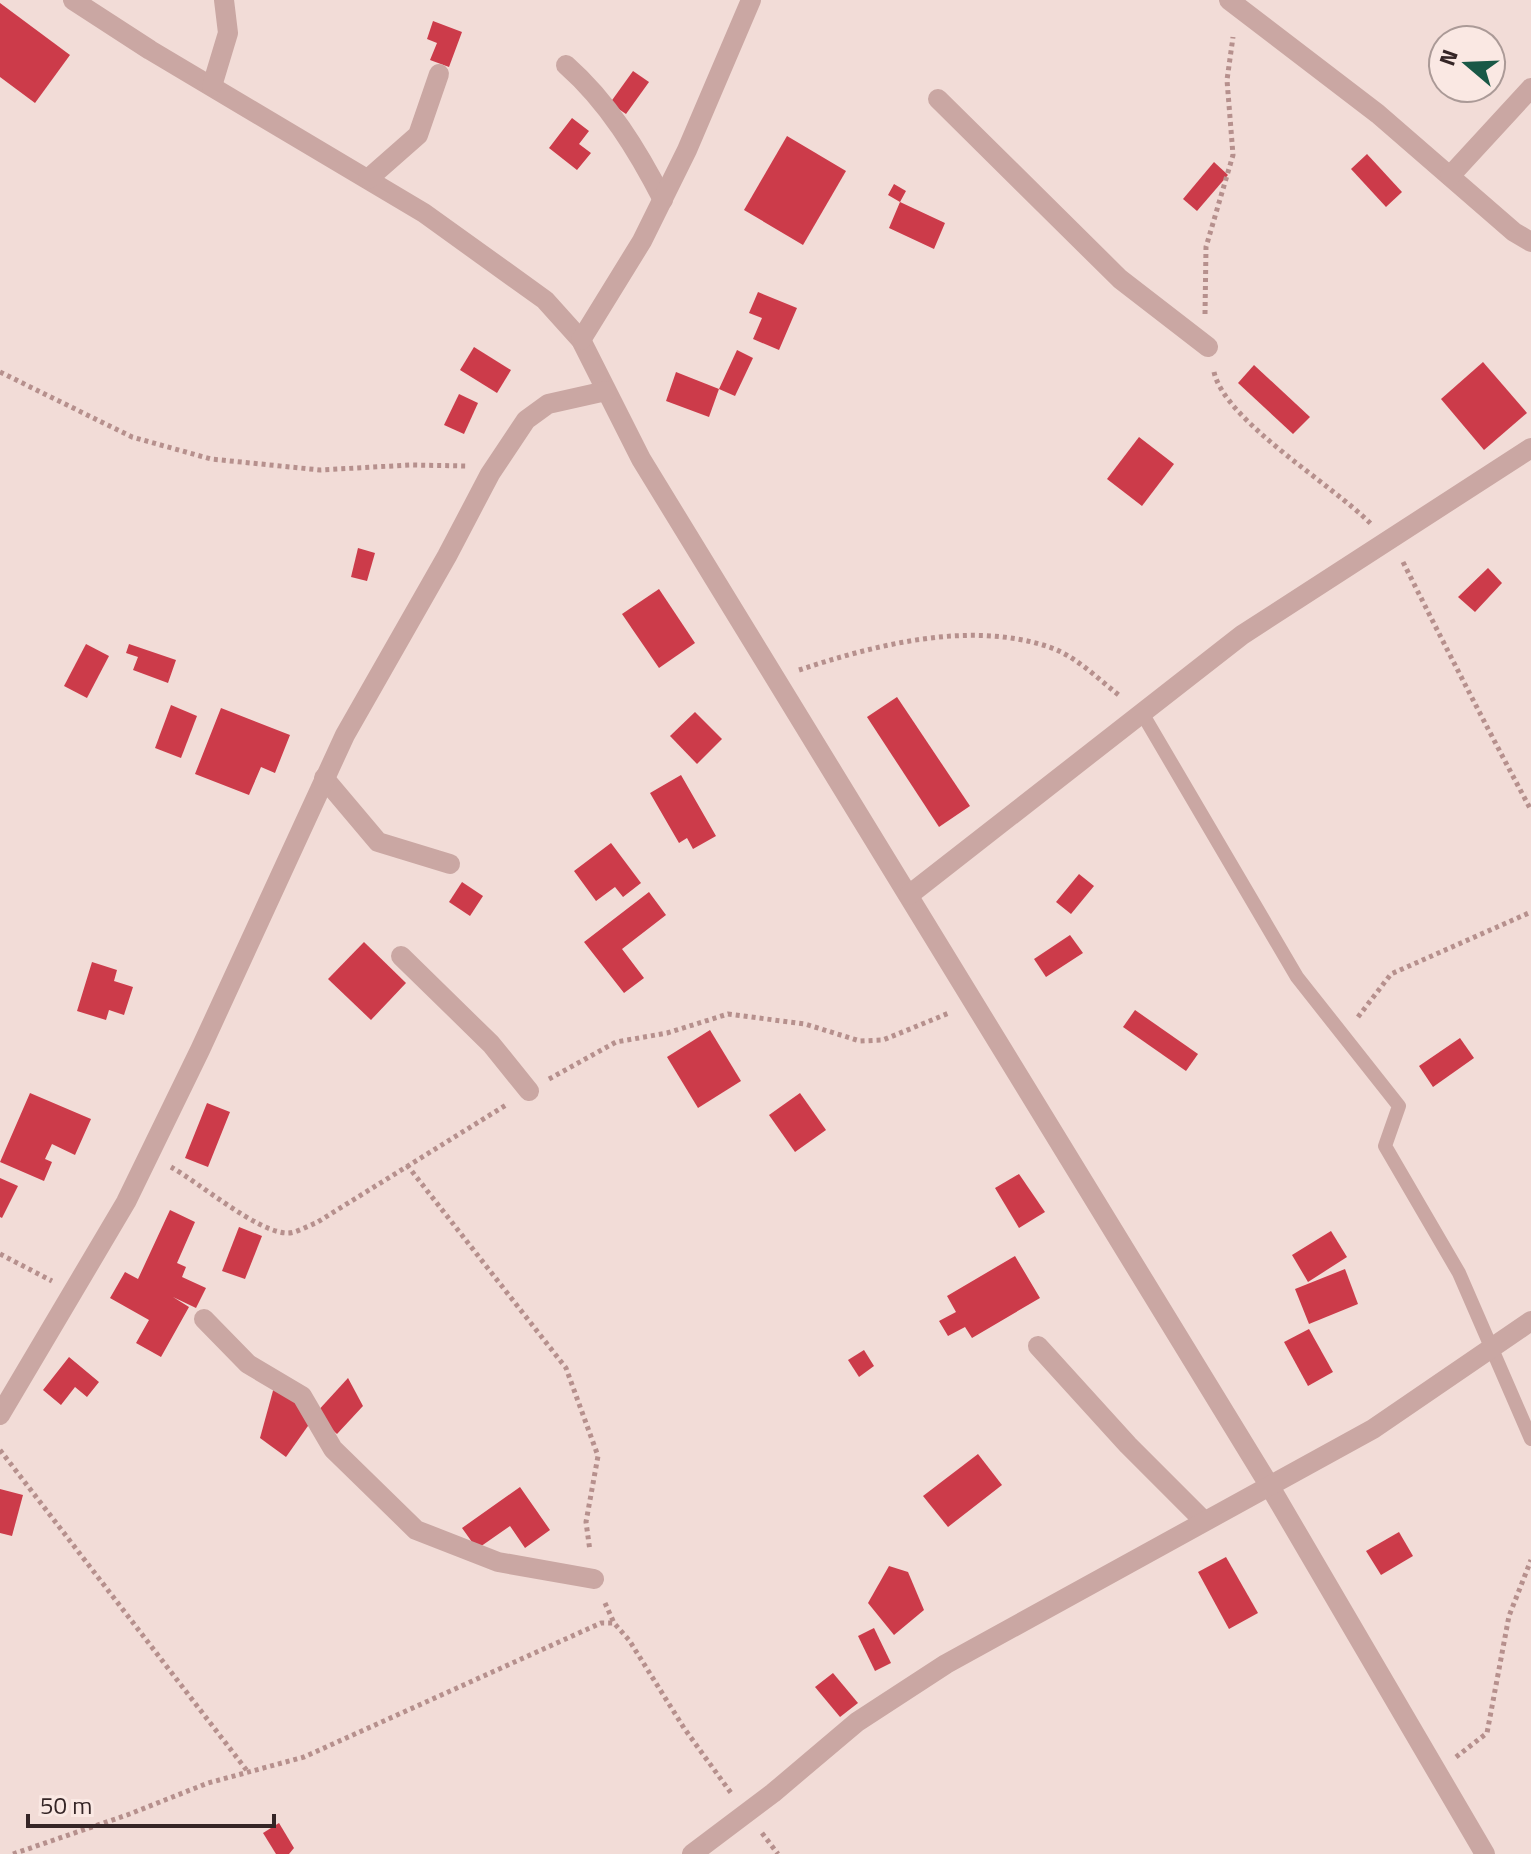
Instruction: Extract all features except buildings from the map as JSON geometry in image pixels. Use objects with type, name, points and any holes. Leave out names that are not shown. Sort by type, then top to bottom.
[{"type":"street","points":[[73,0],[424,213],[545,300],[581,340],[641,459],[1269,1485],[1485,1854]]},
{"type":"street","points":[[212,86],[228,33],[224,0]]},
{"type":"street","points":[[581,340],[642,241],[663,200],[751,0]]},
{"type":"street","points":[[1232,2],[1378,114],[1514,232],[1531,242]]},
{"type":"street","points":[[566,65],[583,80],[638,151],[663,200]]},
{"type":"street","points":[[368,179],[418,135],[439,74]]},
{"type":"street","points":[[1450,176],[1531,88]]},
{"type":"street","points":[[938,99],[1120,279],[1208,347]]},
{"type":"street","points":[[0,1415],[132,1190],[324,778],[493,469],[526,420],[548,404],[606,391]]},
{"type":"street","points":[[909,895],[1242,635],[1531,448]]},
{"type":"street","points":[[324,778],[378,842],[450,864]]},
{"type":"street","points":[[401,956],[491,1044],[529,1091]]},
{"type":"street","points":[[204,1319],[248,1364],[302,1396],[333,1449],[416,1530],[498,1562],[594,1579]]},
{"type":"street","points":[[692,1854],[745,1811],[773,1793],[857,1722],[946,1664],[1373,1429],[1531,1321]]},
{"type":"street","points":[[1038,1346],[1128,1445],[1204,1521]]},
{"type":"lane","points":[[1142,713],[1297,977],[1399,1106],[1385,1146],[1459,1273],[1531,1439]]},
{"type":"path","points":[[1232,2],[1227,80],[1233,155],[1206,247],[1208,347],[1216,380],[1230,404],[1390,541],[1442,645],[1482,711],[1505,764],[1531,810]]},
{"type":"path","points":[[0,372],[132,437],[211,459],[320,470],[448,464],[493,469]]},
{"type":"path","points":[[775,678],[825,661],[931,637],[991,636],[1050,647],[1086,668],[1142,713]]},
{"type":"path","points":[[1344,1034],[1391,974],[1531,912]]},
{"type":"path","points":[[407,1165],[566,1368],[598,1456],[586,1522],[594,1579],[614,1623],[629,1640],[684,1728],[745,1811]]},
{"type":"path","points":[[0,1254],[72,1291]]},
{"type":"path","points":[[0,1450],[248,1772]]},
{"type":"path","points":[[1438,1772],[1487,1733],[1509,1616],[1531,1560]]},
{"type":"path","points":[[14,1854],[208,1783],[317,1752],[532,1652],[601,1623],[614,1623]]}]
